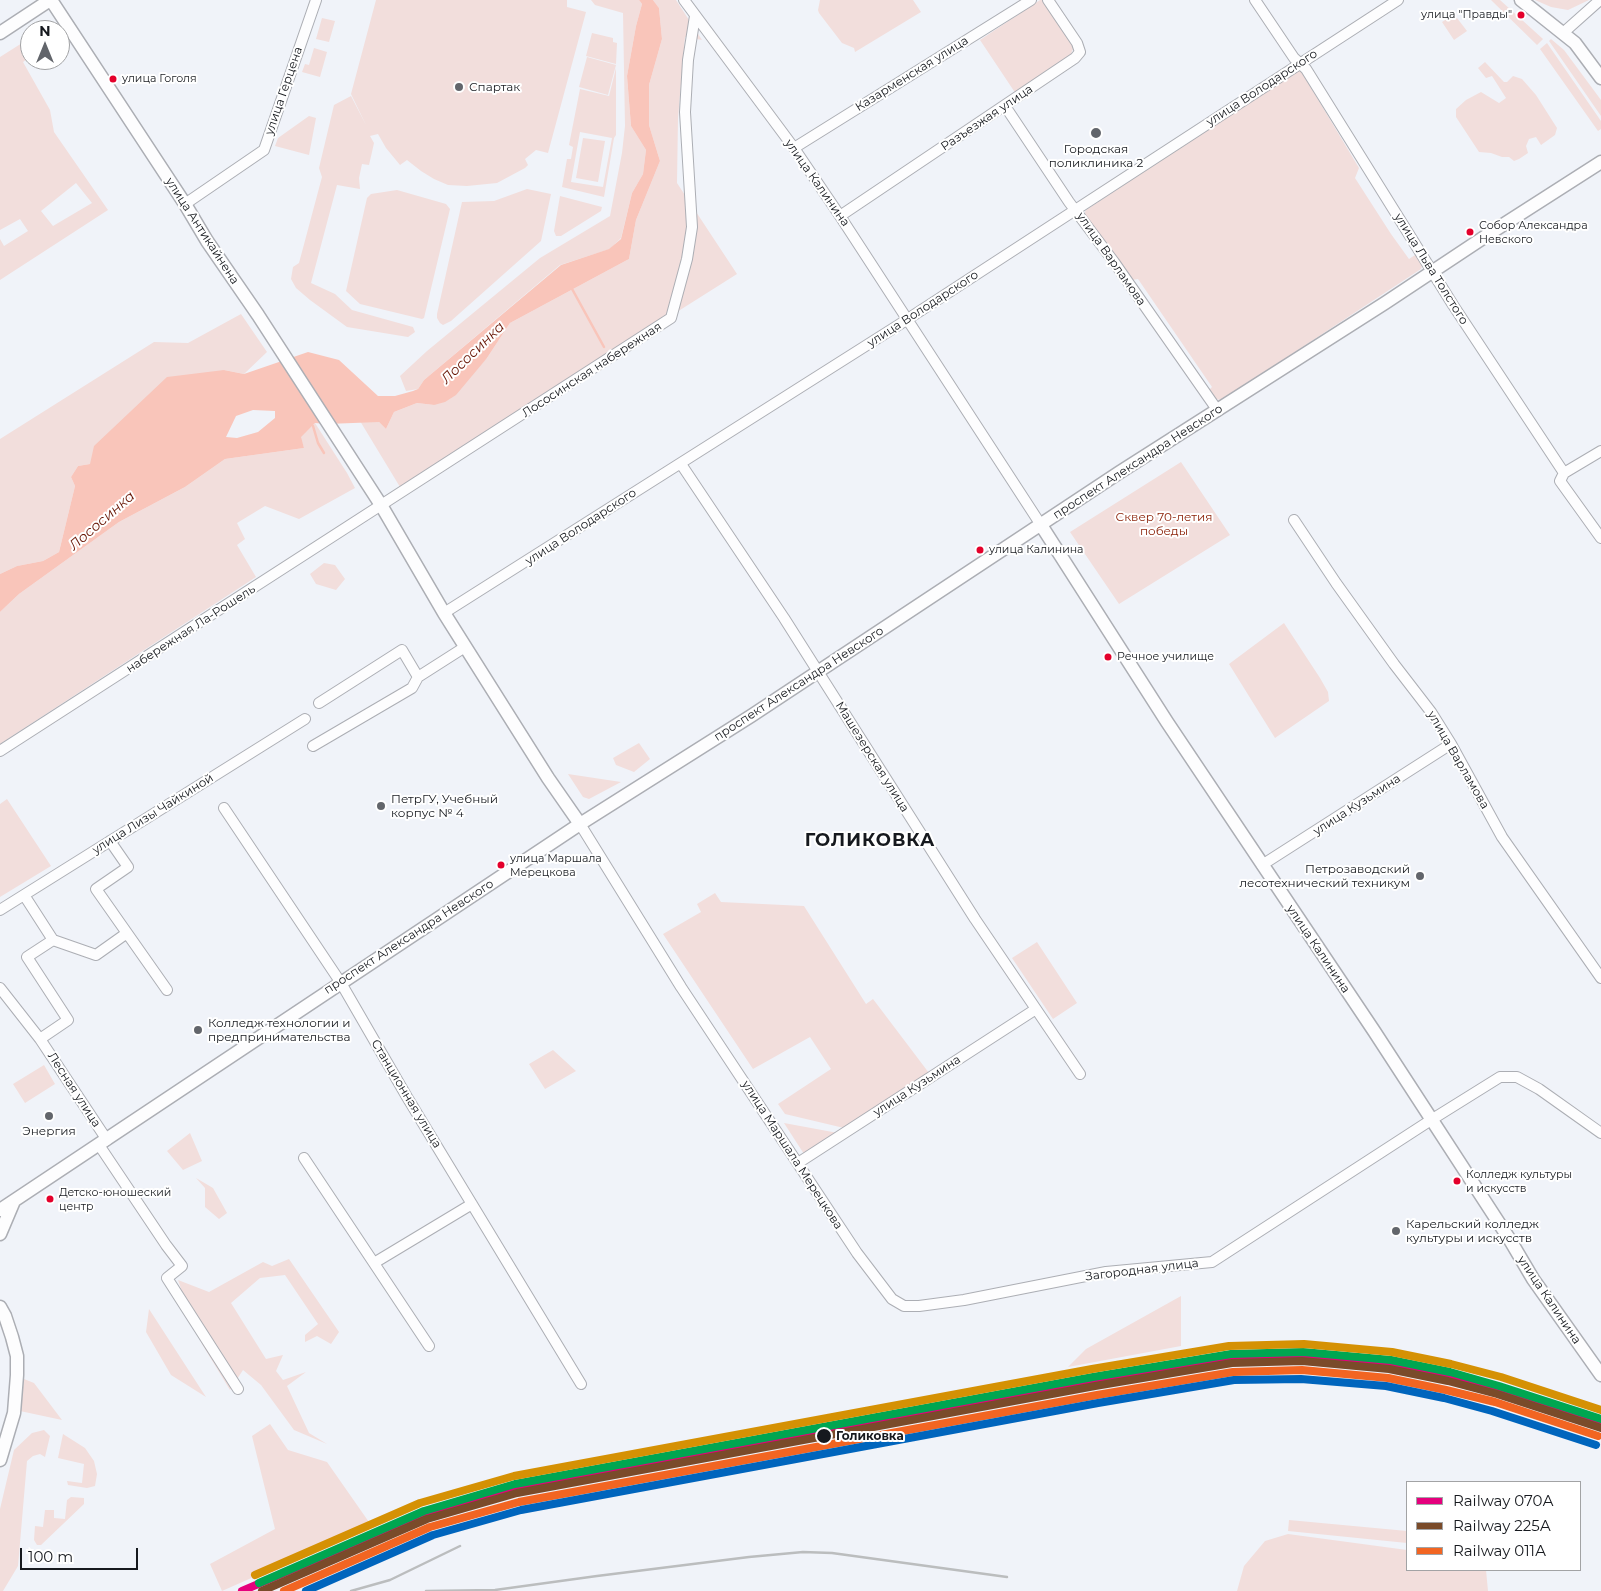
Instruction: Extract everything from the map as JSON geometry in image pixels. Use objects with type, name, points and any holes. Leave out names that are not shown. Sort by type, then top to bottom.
[{"type":"main road","points":[[0,33],[51,0]]},
{"type":"main road","name":"улица Антикайнена","points":[[51,0],[353,462]]},
{"type":"main road","points":[[1520,0],[1563,33],[1586,56],[1601,78]]},
{"type":"main road","name":"проспект Александра Невского","points":[[0,1210],[580,824],[818,672],[1120,472],[1218,411],[1601,162]]},
{"type":"main road","name":"улица Маршала Мерецкова","points":[[353,462],[381,505],[444,613],[548,778],[580,824]]},
{"type":"main road","name":"улица Калинина","points":[[1041,525],[1167,722],[1510,1240],[1533,1279],[1601,1375]]},
{"type":"main road","points":[[0,1234],[14,1201]]},
{"type":"main road","points":[[0,1307],[12,1337],[17,1375],[14,1413],[0,1460]]},
{"type":"street","name":"улица Герцена","points":[[185,204],[264,150],[316,0]]},
{"type":"street","name":"улица Калинина","points":[[684,0],[794,148],[908,319],[1041,525]]},
{"type":"street","name":"Казарменская улица","points":[[794,148],[1031,0]]},
{"type":"street","name":"Разъезжая улица","points":[[840,216],[1075,58],[1080,52],[1077,43],[1048,0]]},
{"type":"street","name":"улица Льва Толстого","points":[[1255,0],[1294,58],[1300,63],[1432,271],[1564,473],[1560,481],[1601,538]]},
{"type":"street","name":"улица Володарского","points":[[444,613],[908,319],[1398,0]]},
{"type":"street","points":[[1563,33],[1600,0]]},
{"type":"street","name":"Лососинская набережная","points":[[381,505],[671,318],[687,259],[692,227],[685,112],[688,60],[695,16]]},
{"type":"street","name":"улица Варламова","points":[[1005,106],[1218,411]]},
{"type":"street","points":[[1564,473],[1601,451]]},
{"type":"street","name":"Машезерская улица","points":[[681,464],[784,618],[975,919],[1080,1074]]},
{"type":"street","name":"набережная Ла-Рошель","points":[[0,751],[381,505]]},
{"type":"street","name":"улица Варламова","points":[[1294,520],[1394,664],[1432,712],[1502,837],[1601,978]]},
{"type":"street","points":[[313,746],[412,688],[418,677],[465,646]]},
{"type":"street","points":[[319,702],[402,650],[418,677]]},
{"type":"street","name":"улица Лизы Чайкиной","points":[[0,910],[305,719]]},
{"type":"street","name":"улица Кузьмина","points":[[1262,865],[1451,744]]},
{"type":"street","name":"Станционная улица","points":[[224,808],[340,983],[581,1384]]},
{"type":"street","name":"улица Маршала Мерецкова","points":[[580,824],[681,987],[874,1277],[892,1299],[904,1306]]},
{"type":"street","points":[[110,841],[128,867],[96,889],[167,990]]},
{"type":"street","points":[[24,895],[53,940],[96,955],[127,933]]},
{"type":"street","points":[[40,1040],[68,1020],[27,957],[53,940]]},
{"type":"street","name":"Лесная улица","points":[[0,988],[40,1040],[166,1245],[182,1266],[167,1278],[238,1389]]},
{"type":"street","name":"улица Кузьмина","points":[[798,1163],[1036,1009]]},
{"type":"street","name":"Загородная улица","points":[[904,1306],[964,1300],[1106,1272],[1212,1262],[1431,1120],[1500,1078],[1518,1078],[1539,1089],[1601,1133]]},
{"type":"street","points":[[304,1158],[429,1346]]},
{"type":"street","points":[[374,1263],[472,1204]]},
{"type":"green space","name":"Спартак","points":[[376,0],[567,0],[567,7],[586,12],[548,153],[536,150],[525,159],[528,165],[525,168],[497,183],[467,186],[448,185],[434,179],[407,160],[400,165],[386,148],[378,134],[370,136],[374,143],[369,165],[362,164],[359,178],[360,189],[337,185],[311,283],[335,294],[352,310],[413,327],[415,332],[408,337],[347,327],[296,288],[291,279],[293,267],[299,263],[322,177],[319,168],[334,105],[351,96],[366,125],[351,94]]},
{"type":"green space","points":[[591,0],[639,0],[642,4],[627,76],[631,126],[646,150],[643,174],[632,193],[621,238],[610,249],[560,265],[424,380],[418,389],[406,391],[400,376],[427,351],[540,258],[610,216],[625,126],[623,13],[595,5]]},
{"type":"green space","points":[[653,0],[676,0],[702,40],[685,37],[678,118],[677,183],[737,274],[400,487],[360,421],[379,422],[386,429],[394,412],[417,403],[434,405],[487,358],[510,323],[629,259],[636,220],[660,161],[649,125],[649,85],[662,39],[659,8]]},
{"type":"green space","points":[[820,0],[913,0],[921,12],[855,52],[854,48],[842,43],[819,13]]},
{"type":"green space","points":[[1040,0],[1044,0],[1071,41],[1073,49],[1070,56],[1016,94],[980,40]]},
{"type":"green space","points":[[1491,0],[1500,0],[1543,39],[1537,45]]},
{"type":"green space","points":[[1535,0],[1589,0],[1568,10],[1551,7]]},
{"type":"green space","points":[[1450,17],[1457,18],[1467,31],[1454,40],[1442,22]]},
{"type":"green space","points":[[322,18],[335,21],[329,42],[316,39]]},
{"type":"green space","points":[[592,33],[613,38],[613,42],[617,43],[616,64],[586,56]]},
{"type":"green space","points":[[1551,39],[1564,50],[1601,100],[1601,116],[1549,41]]},
{"type":"green space","points":[[1547,43],[1601,121],[1601,129],[1598,131],[1540,49]]},
{"type":"green space","points":[[20,44],[20,70],[28,70],[50,110],[54,132],[108,210],[0,280],[0,239],[4,246],[28,231],[20,219],[0,230],[0,57]],"holes":[[[76,183],[92,203],[53,226],[41,211]]]},
{"type":"green space","points":[[314,48],[327,52],[320,77],[302,72],[305,64],[309,65]]},
{"type":"green space","points":[[587,57],[616,65],[608,95],[579,87]]},
{"type":"green space","points":[[1485,62],[1504,82],[1507,82],[1513,76],[1522,79],[1536,95],[1557,128],[1555,135],[1541,145],[1536,137],[1529,139],[1526,146],[1528,153],[1514,161],[1509,157],[1479,152],[1456,117],[1456,109],[1466,100],[1481,92],[1499,103],[1506,98],[1492,76],[1486,78],[1478,68]]},
{"type":"green space","points":[[616,68],[616,135],[604,197],[562,187],[567,159],[571,159],[573,147],[569,145],[580,89],[609,96]],"holes":[[[580,132],[612,138],[603,187],[571,182]]]},
{"type":"green space","points":[[1298,70],[1301,71],[1359,168],[1355,178],[1409,259],[1415,255],[1422,266],[1421,269],[1222,400],[1214,399],[1208,391],[1212,387],[1138,279],[1132,280],[1085,215],[1085,212]]},
{"type":"green space","points":[[309,116],[316,118],[309,155],[275,146],[278,138]]},
{"type":"green space","points":[[583,138],[605,141],[598,182],[576,178]]},
{"type":"green space","points":[[527,189],[551,194],[541,241],[451,321],[443,325],[437,318],[437,314],[462,202],[494,201]]},
{"type":"green space","points":[[397,190],[446,204],[450,209],[424,318],[422,319],[360,304],[346,291],[367,198],[371,194]]},
{"type":"green space","points":[[560,196],[602,207],[601,211],[561,236],[556,236],[554,231]]},
{"type":"green space","points":[[241,314],[267,352],[244,374],[224,370],[90,464],[78,466],[71,477],[75,486],[59,552],[43,561],[17,566],[0,574],[0,439],[154,342],[188,343]]},
{"type":"green space","points":[[315,423],[355,488],[299,519],[265,506],[237,523],[245,539],[237,545],[256,577],[0,744],[0,612],[19,594],[119,522],[185,487],[225,459],[304,448],[300,437]]},
{"type":"green space","name":"Сквер 70-летия победы","points":[[1181,462],[1230,535],[1119,604],[1070,532]]},
{"type":"green space","points":[[324,563],[335,565],[345,579],[336,590],[316,584],[310,574]]},
{"type":"green space","points":[[1284,623],[1320,678],[1328,692],[1329,701],[1275,738],[1229,664]]},
{"type":"green space","points":[[639,743],[650,759],[634,772],[616,765],[613,758]]},
{"type":"green space","points":[[568,774],[621,782],[589,799],[583,797]]},
{"type":"green space","points":[[7,799],[51,866],[0,897],[0,804]]},
{"type":"green space","points":[[715,893],[721,902],[804,906],[866,1004],[873,999],[929,1073],[844,1128],[785,1114],[778,1104],[831,1069],[810,1037],[753,1069],[663,934],[701,912],[697,904]]},
{"type":"green space","points":[[1037,942],[1077,1003],[1053,1019],[1012,958]]},
{"type":"green space","points":[[553,1050],[576,1071],[545,1089],[529,1064]]},
{"type":"green space","points":[[44,1065],[55,1084],[25,1103],[13,1084]]},
{"type":"green space","points":[[784,1123],[838,1133],[804,1154]]},
{"type":"green space","points":[[190,1133],[202,1161],[183,1170],[167,1151]]},
{"type":"green space","points":[[196,1178],[213,1188],[227,1213],[219,1219],[205,1207],[205,1188]]},
{"type":"green space","points":[[289,1259],[339,1332],[331,1344],[317,1336],[305,1342],[305,1335],[318,1324],[285,1275],[260,1278],[231,1303],[266,1359],[283,1355],[276,1371],[283,1380],[306,1372],[287,1386],[309,1433],[327,1444],[294,1430],[261,1385],[243,1370],[230,1390],[202,1344],[178,1280],[209,1292],[263,1262],[272,1266]]},
{"type":"green space","points":[[1181,1296],[1181,1346],[1068,1367],[1086,1349]]},
{"type":"green space","points":[[149,1309],[206,1397],[171,1375],[146,1332]]},
{"type":"green space","points":[[24,1379],[34,1383],[62,1420],[20,1411]]},
{"type":"green space","points":[[270,1424],[288,1450],[327,1462],[371,1525],[222,1591],[210,1564],[275,1529],[252,1436]]},
{"type":"green space","points":[[44,1430],[50,1436],[45,1457],[40,1454],[33,1456],[27,1461],[18,1566],[3,1591],[0,1591],[0,1509],[14,1450],[32,1433]]},
{"type":"green space","points":[[63,1434],[85,1448],[94,1461],[97,1474],[95,1486],[87,1488],[68,1485],[67,1481],[82,1483],[84,1464],[58,1458]]},
{"type":"green space","points":[[71,1497],[84,1498],[84,1504],[41,1545],[37,1545],[34,1540],[35,1526],[43,1527],[45,1510],[54,1510],[54,1518],[65,1519],[67,1500]]},
{"type":"green space","points":[[1289,1520],[1406,1531],[1406,1543],[1288,1531]]},
{"type":"green space","points":[[1288,1534],[1406,1550],[1406,1571],[1486,1571],[1488,1591],[1237,1591],[1244,1566],[1265,1541]]},
{"type":"water","name":"Лососинка","points":[[639,0],[653,0],[659,8],[662,39],[649,85],[649,125],[660,161],[636,220],[629,259],[510,323],[487,358],[456,395],[445,402],[434,405],[417,403],[394,412],[386,429],[379,422],[315,423],[301,437],[304,448],[225,459],[185,487],[119,522],[19,594],[0,612],[0,574],[17,566],[43,561],[59,552],[75,486],[71,477],[78,466],[90,464],[94,446],[167,377],[224,370],[244,374],[308,352],[339,360],[378,396],[395,396],[413,391],[418,389],[424,380],[561,265],[609,249],[621,239],[632,193],[643,174],[646,150],[631,126],[627,76],[642,4]],"holes":[[[253,410],[275,411],[275,418],[258,432],[237,438],[226,437],[236,416]]]},
{"type":"waterway","points":[[571,287],[604,347]]},
{"type":"waterway","points":[[313,426],[318,443],[324,453]]},
{"type":"railway","points":[[351,1591],[390,1580],[460,1546]]},
{"type":"railway","points":[[426,1591],[495,1590],[749,1557],[803,1552],[832,1553],[1007,1577]]},
{"type":"rail line","name":"070А","points":[[242,1591],[380,1532],[440,1509],[502,1491],[1094,1379],[1207,1360],[1293,1354],[1386,1363],[1449,1375],[1601,1422]]},
{"type":"rail line","name":"225А","points":[[262,1591],[427,1519],[517,1493],[1095,1386],[1232,1363],[1302,1361],[1389,1369],[1448,1381],[1497,1394],[1601,1428]]},
{"type":"rail line","name":"011А","points":[[284,1591],[430,1527],[519,1502],[1097,1395],[1233,1372],[1302,1370],[1388,1378],[1495,1402],[1598,1436]]},
{"type":"transit line","points":[[255,1575],[420,1503],[514,1476],[1092,1369],[1229,1346],[1304,1344],[1392,1352],[1501,1377],[1601,1410]]},
{"type":"transit line","points":[[259,1583],[424,1511],[515,1484],[1093,1377],[1231,1354],[1303,1352],[1391,1360],[1450,1372],[1601,1419]]},
{"type":"transit line","points":[[306,1591],[433,1535],[521,1510],[1098,1403],[1234,1380],[1301,1379],[1386,1386],[1444,1398],[1492,1411],[1596,1445]]},
{"type":"place","name":"улица \"Правды\"","points":[[1521,15]]},
{"type":"place","name":"улица Гоголя","points":[[113,79]]},
{"type":"place","name":"Спартак","points":[[459,87]]},
{"type":"place","name":"Городская поликлиника 2","points":[[1096,133]]},
{"type":"place","name":"Собор Александра Невского","points":[[1470,232]]},
{"type":"place","name":"улица Калинина","points":[[980,550]]},
{"type":"place","name":"Речное училище","points":[[1108,657]]},
{"type":"place","name":"ПетрГУ, Учебный корпус № 4","points":[[381,806]]},
{"type":"place","name":"улица Маршала Мерецкова","points":[[501,865]]},
{"type":"place","name":"Петрозаводский лесотехнический техникум","points":[[1420,876]]},
{"type":"place","name":"Колледж технологии и предпринимательства","points":[[198,1030]]},
{"type":"place","name":"Энергия","points":[[49,1116]]},
{"type":"place","name":"Колледж культуры и искусств","points":[[1457,1181]]},
{"type":"place","name":"Детско-юношеский центр","points":[[50,1199]]},
{"type":"place","name":"Карельский колледж культуры и искусств","points":[[1396,1231]]},
{"type":"place","name":"Голиковка","points":[[824,1436]]},
{"type":"district","name":"ГОЛИКОВКА","points":[[870,841]]}]
